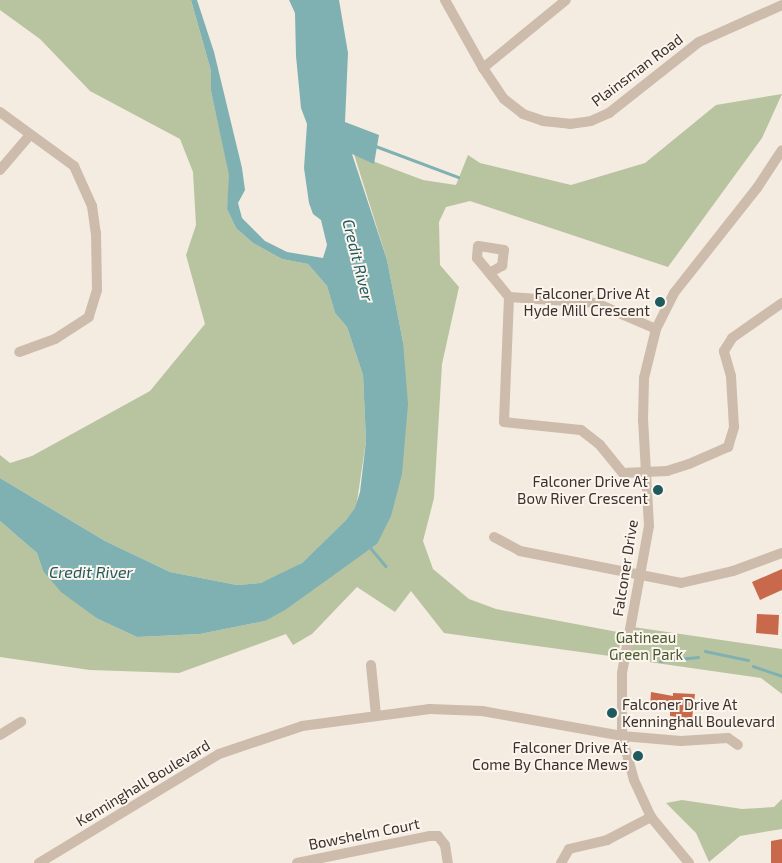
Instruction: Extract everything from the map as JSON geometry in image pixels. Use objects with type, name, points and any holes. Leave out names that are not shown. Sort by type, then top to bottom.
[{"type":"street","name":"Plainsman Road","points":[[445,0],[483,68],[504,99],[523,114],[543,121],[570,124],[591,121],[609,113],[699,42],[782,5]]},
{"type":"street","points":[[483,68],[566,0]]},
{"type":"street","points":[[0,112],[74,166],[92,206],[97,290],[88,317],[55,340],[19,352]]},
{"type":"street","points":[[0,170],[30,135]]},
{"type":"street","name":"Falconer Drive","points":[[689,863],[651,817],[634,780],[622,736],[622,673],[649,526],[643,395],[648,357],[656,329],[686,275],[757,188],[782,150]]},
{"type":"street","points":[[491,272],[509,297],[504,422],[581,430],[600,445],[623,473],[646,472],[689,464],[728,447],[734,427],[731,376],[724,351],[732,338],[782,303]]},
{"type":"street","points":[[509,297],[596,303],[656,329]]},
{"type":"street","points":[[494,537],[520,551],[681,583],[695,582],[782,553]]},
{"type":"street","points":[[371,665],[376,715]]},
{"type":"street","name":"Kenninghall Boulevard","points":[[38,863],[219,754],[302,726],[430,709],[482,711],[622,736],[682,741],[728,738],[738,745]]},
{"type":"street","points":[[0,735],[21,722]]},
{"type":"street","points":[[562,863],[569,849],[608,840],[651,817]]},
{"type":"street","name":"Bowshelm Court","points":[[297,863],[430,836],[438,836],[445,845],[448,863]]},
{"type":"green space","points":[[0,0],[191,0],[211,71],[211,91],[230,175],[227,209],[236,228],[253,243],[282,259],[308,264],[327,286],[335,313],[347,327],[363,375],[366,441],[356,508],[302,563],[282,575],[261,583],[237,585],[170,572],[105,541],[0,478],[0,455],[10,463],[32,456],[150,391],[205,324],[186,255],[196,225],[193,172],[180,139],[90,91],[40,39],[0,10]]},
{"type":"green space","points":[[782,94],[762,138],[668,267],[470,201],[446,207],[439,222],[440,265],[459,287],[442,364],[434,498],[423,541],[433,569],[469,599],[496,609],[623,633],[617,657],[444,633],[411,591],[395,612],[357,587],[312,634],[293,645],[286,634],[179,673],[90,670],[0,657],[0,521],[37,553],[43,571],[98,619],[137,637],[200,634],[265,621],[377,544],[403,342],[387,260],[354,154],[423,180],[456,185],[468,155],[480,163],[571,185],[645,163],[716,105]]},
{"type":"green space","name":"Gatineau Green Park","points":[[633,627],[782,649],[782,694],[761,678],[628,659]]},
{"type":"green space","points":[[782,799],[782,829],[740,836],[709,862],[696,833],[666,803],[682,800],[742,809],[774,807]]},
{"type":"water","name":"Credit River","points":[[191,0],[197,0],[214,52],[242,168],[245,190],[238,203],[242,218],[265,241],[287,252],[323,258],[327,245],[321,220],[313,214],[309,203],[304,168],[307,124],[301,108],[296,56],[295,13],[289,0],[339,0],[348,53],[345,122],[379,135],[374,164],[352,154],[387,260],[403,342],[408,404],[402,474],[391,516],[377,544],[285,610],[265,621],[200,634],[137,637],[98,619],[61,592],[43,571],[37,553],[0,521],[0,478],[105,541],[170,572],[237,585],[261,583],[302,563],[346,520],[355,508],[360,492],[366,441],[363,375],[347,327],[335,313],[327,286],[308,264],[282,259],[253,243],[236,228],[227,209],[229,175],[211,91],[211,71]]},
{"type":"building","points":[[782,569],[782,590],[760,600],[752,582]]},
{"type":"building","points":[[757,614],[779,615],[778,635],[756,633]]},
{"type":"building","points":[[651,692],[673,696],[673,693],[695,694],[692,719],[670,716],[670,711],[650,708]]},
{"type":"building","points":[[782,839],[782,863],[771,863],[771,841]]},
{"type":"waterway","points":[[373,145],[458,177]]},
{"type":"waterway","points":[[369,546],[386,566]]},
{"type":"waterway","points":[[705,651],[748,660]]},
{"type":"waterway","points":[[660,661],[698,657]]},
{"type":"waterway","points":[[753,666],[782,676]]},
{"type":"place","name":"Falconer Drive At Hyde Mill Crescent","points":[[660,302]]},
{"type":"place","name":"Falconer Drive At Bow River Crescent","points":[[658,490]]},
{"type":"place","name":"Falconer Drive At Kenninghall Boulevard","points":[[612,713]]},
{"type":"place","name":"Falconer Drive At Come By Chance Mews","points":[[638,756]]}]
